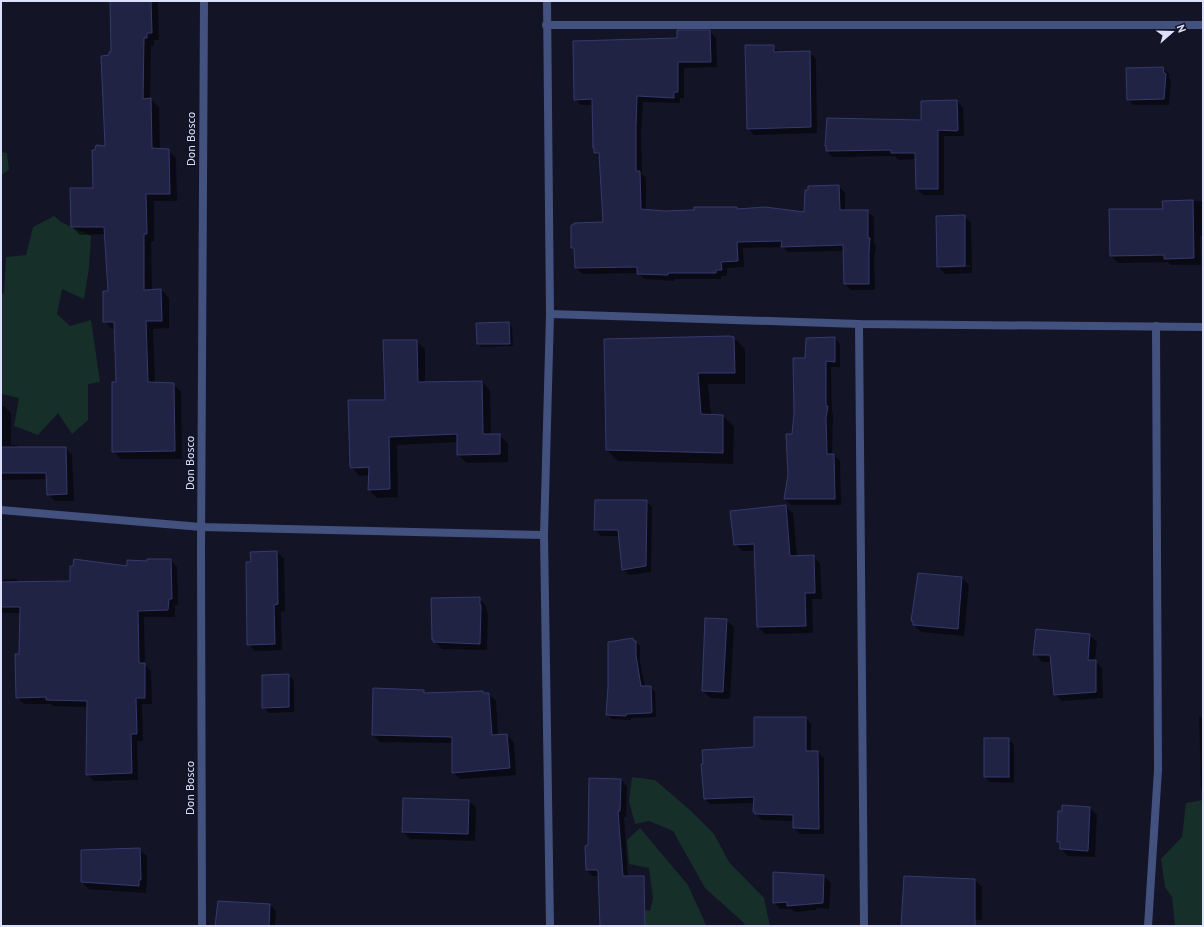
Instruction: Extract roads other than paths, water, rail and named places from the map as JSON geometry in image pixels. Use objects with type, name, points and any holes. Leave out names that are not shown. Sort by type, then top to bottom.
[{"type":"street","name":"Don Bosco","points":[[202,926],[201,528],[204,1]]},
{"type":"street","points":[[547,1],[546,25],[550,314],[544,535],[550,926]]},
{"type":"street","points":[[546,25],[1203,25]]},
{"type":"street","points":[[550,314],[859,324],[1203,327]]},
{"type":"street","points":[[859,324],[864,926]]},
{"type":"street","points":[[1148,926],[1158,770],[1156,326]]},
{"type":"street","points":[[1,510],[201,528],[544,535]]}]
